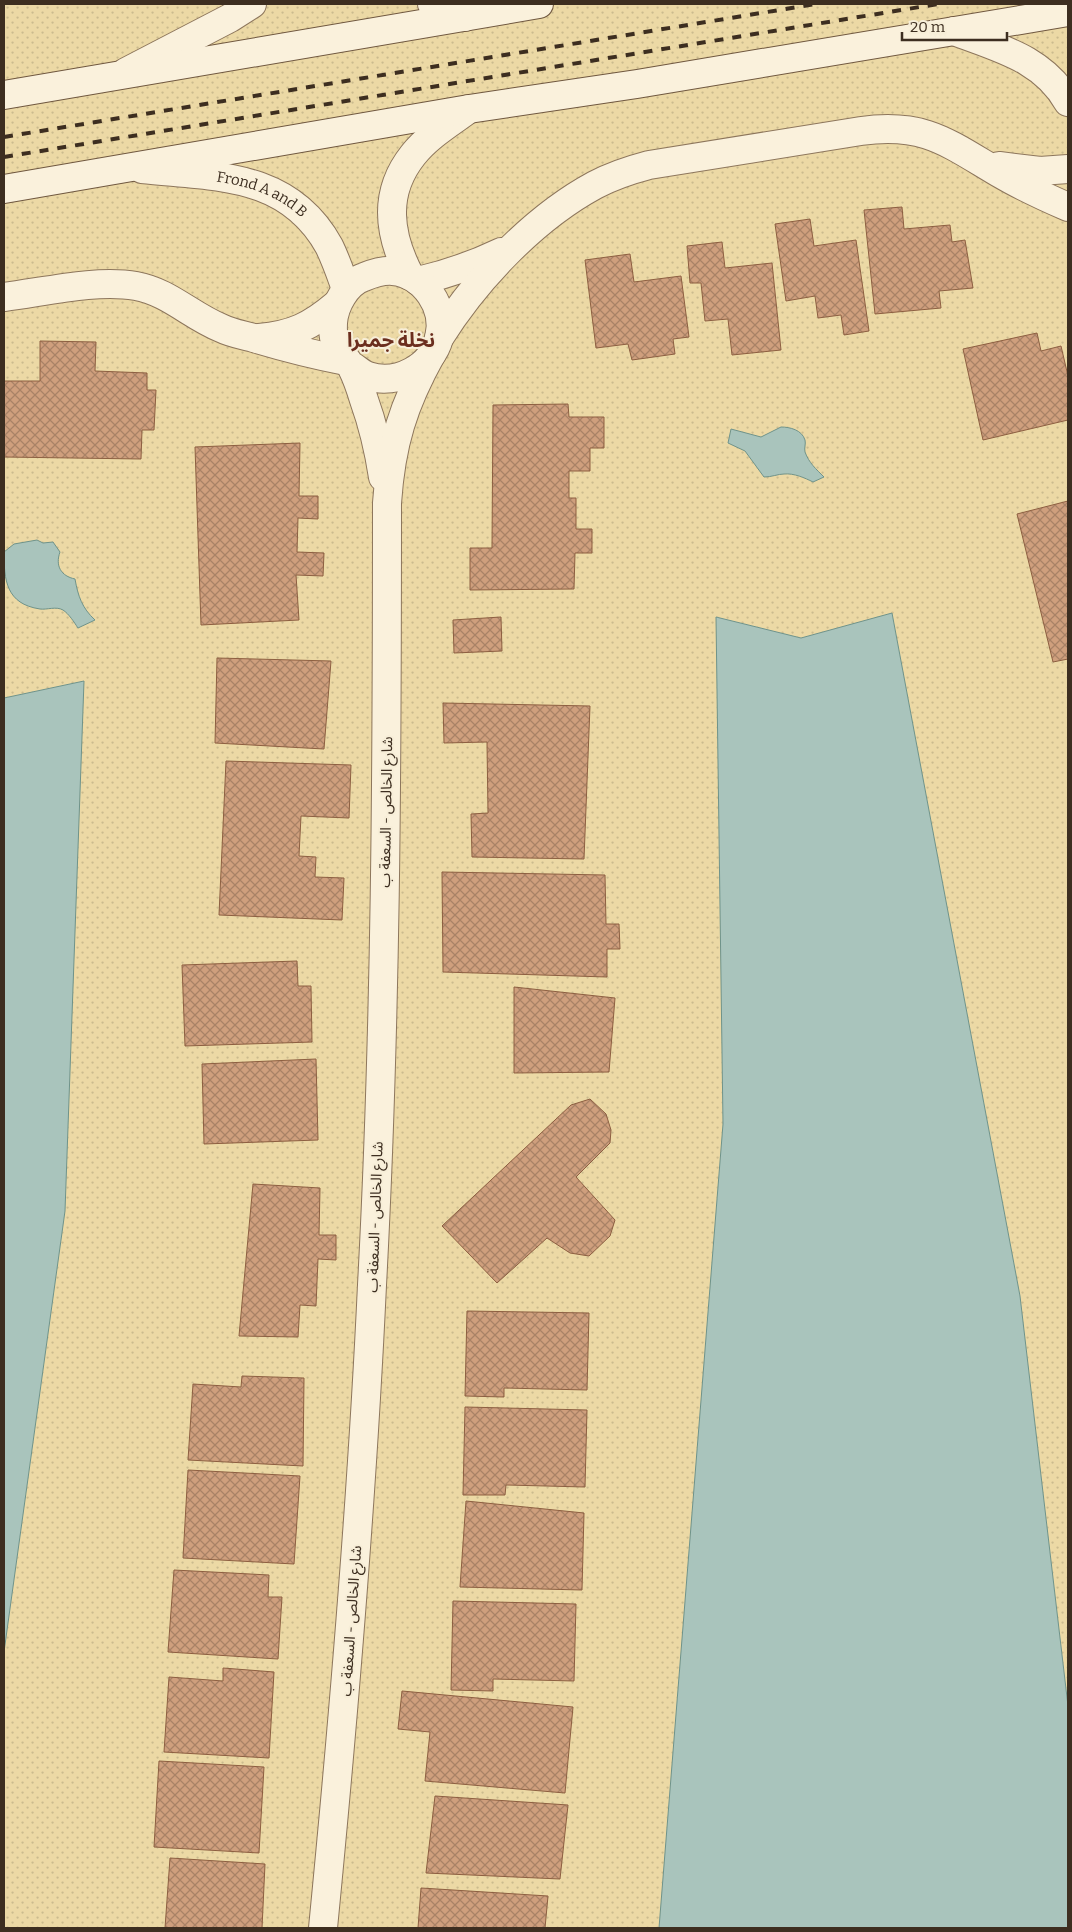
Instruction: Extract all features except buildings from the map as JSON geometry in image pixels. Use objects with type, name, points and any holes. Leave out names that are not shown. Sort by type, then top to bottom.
[{"type":"street","points":[[116,77],[230,18],[252,4]]},
{"type":"street","points":[[432,4],[465,17]]},
{"type":"street","points":[[4,96],[539,4]]},
{"type":"street","points":[[4,189],[469,109],[637,84],[1068,12]]},
{"type":"street","points":[[954,31],[1022,58],[1043,70],[1060,88],[1068,102]]},
{"type":"street","points":[[414,279],[400,257],[394,236],[392,215],[394,193],[402,173],[413,155],[428,139],[469,109]]},
{"type":"street","points":[[342,297],[333,318],[334,334],[338,348],[349,363],[368,376],[386,379],[404,376],[420,367],[436,346],[455,313],[499,261],[571,200],[596,185],[622,173],[648,165],[884,128],[906,129],[928,134],[949,143],[1029,189],[1068,207]]},
{"type":"street","points":[[974,158],[1017,170],[1040,172],[1068,169]]},
{"type":"street","name":"Frond A and B","points":[[130,168],[238,179],[275,192],[299,209],[319,231],[330,248],[342,297]]},
{"type":"street","points":[[414,279],[448,274],[476,264],[528,235]]},
{"type":"street","points":[[255,338],[278,336],[300,330],[320,319],[361,278],[376,272],[394,271],[414,279],[428,289],[440,312],[436,346]]},
{"type":"street","points":[[4,297],[96,285],[117,284],[137,287],[176,301],[207,322],[223,329],[300,352],[349,363]]},
{"type":"street","name":"شارع الخالص - السعفة ب","points":[[323,1928],[343,1722],[360,1503],[373,1274],[381,1065],[386,846],[387,503],[395,440],[404,410],[436,346]]},
{"type":"street","name":"شارع الخالص - السعفة ب","points":[[349,363],[364,400],[374,434],[387,503]]},
{"type":"sand","points":[[4,4],[1068,4],[1068,1706],[1020,1296],[892,614],[801,638],[717,617],[723,1124],[659,1928],[4,1928],[4,1652],[65,1211],[83,681],[4,698]]},
{"type":"water","points":[[781,427],[792,428],[801,434],[805,440],[807,456],[813,466],[824,477],[813,482],[792,474],[764,477],[745,451],[728,443],[731,429],[761,437]]},
{"type":"water","points":[[37,540],[43,543],[53,542],[60,552],[58,562],[60,570],[70,578],[75,579],[81,601],[95,620],[78,628],[63,610],[57,608],[40,609],[29,606],[20,602],[14,596],[6,581],[4,552],[14,544]]},
{"type":"water","points":[[892,613],[1020,1296],[1068,1706],[1068,1928],[659,1928],[723,1124],[716,617],[801,638]]},
{"type":"water","points":[[84,681],[65,1211],[4,1652],[4,698]]},
{"type":"railway","points":[[4,137],[816,4]]},
{"type":"railway","points":[[4,157],[938,4]]},
{"type":"district","name":"نخلة جميرا","points":[[391,340]]}]
